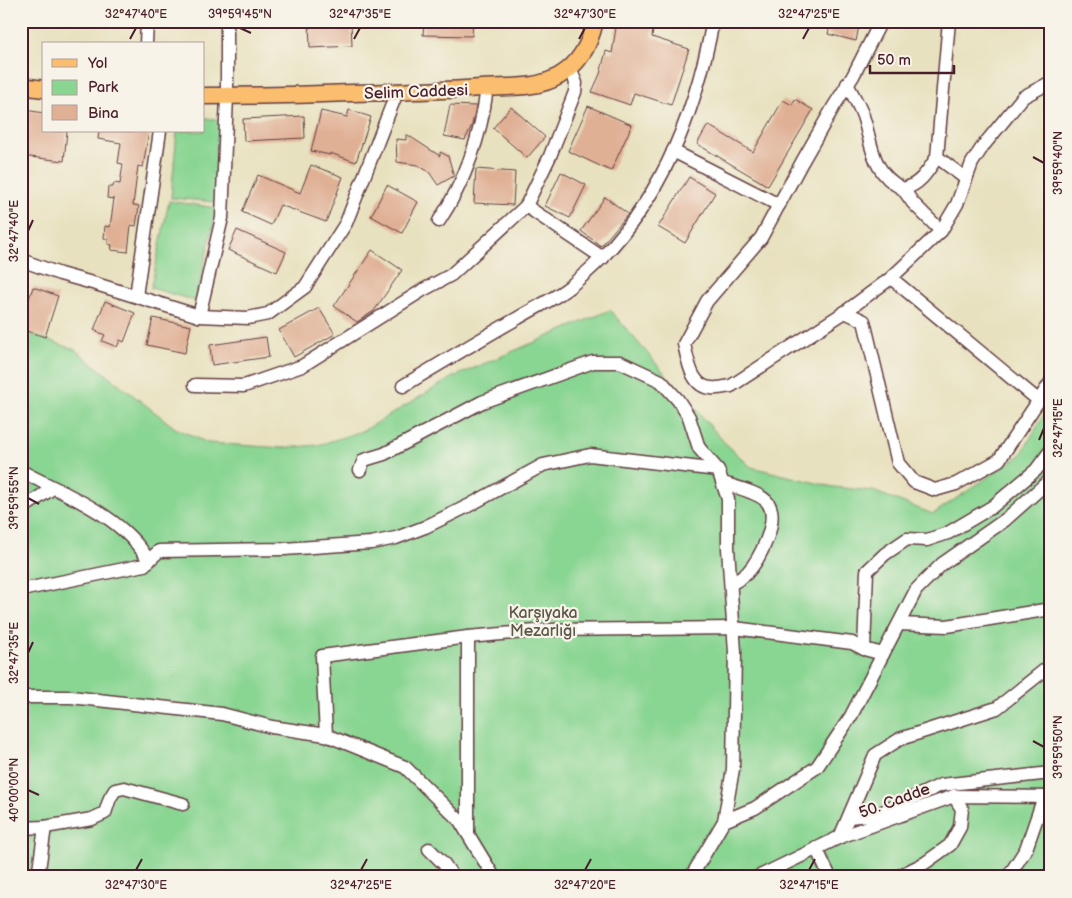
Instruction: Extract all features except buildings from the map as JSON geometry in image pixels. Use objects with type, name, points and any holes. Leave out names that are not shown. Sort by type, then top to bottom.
[{"type":"main road","name":"Selim Caddesi","points":[[205,96],[397,92],[535,85],[559,76],[581,57],[589,42],[596,21]]},
{"type":"main road","points":[[22,87],[42,89]]},
{"type":"street","points":[[146,21],[146,42]]},
{"type":"street","points":[[199,316],[222,218],[227,96],[227,21]]},
{"type":"street","points":[[403,386],[572,286],[603,258],[649,199],[674,151],[698,87],[713,21]]},
{"type":"street","points":[[881,21],[848,84],[761,238],[708,301],[684,344],[688,364],[695,380],[710,388],[731,386],[845,312],[891,278],[941,231],[957,204],[972,163],[983,146],[1023,97],[1051,82]]},
{"type":"street","points":[[903,189],[918,182],[928,172],[937,157],[949,21]]},
{"type":"street","points":[[194,385],[244,386],[302,366],[423,290],[451,275],[526,206],[550,156],[575,92],[576,83],[570,68]]},
{"type":"street","points":[[848,84],[862,114],[879,170],[891,183],[903,189],[913,203],[941,231]]},
{"type":"street","points":[[439,221],[453,199],[468,167],[481,124],[487,88]]},
{"type":"street","points":[[21,260],[60,274],[199,316],[248,318],[268,314],[305,287],[346,223],[397,92]]},
{"type":"street","points":[[136,296],[160,132]]},
{"type":"street","points":[[674,151],[779,205]]},
{"type":"street","points":[[937,157],[966,178]]},
{"type":"street","points":[[526,206],[603,258]]},
{"type":"street","points":[[891,278],[1038,400]]},
{"type":"street","points":[[845,312],[864,322],[898,463],[914,482],[936,490],[956,484],[998,460],[1051,382]]},
{"type":"street","points":[[360,470],[364,460],[384,454],[482,402],[593,362],[620,362],[661,381],[678,400],[689,417],[699,448],[718,470],[728,499],[728,548],[735,652],[733,769],[724,821],[691,877]]},
{"type":"street","points":[[864,649],[867,571],[885,554],[907,539],[927,540],[948,534],[992,507],[1036,470],[1051,450]]},
{"type":"street","points":[[21,590],[144,565],[159,551],[284,550],[371,543],[396,538],[425,527],[468,506],[542,465],[590,455],[718,470]]},
{"type":"street","points":[[21,471],[102,513],[132,538],[148,561]]},
{"type":"street","points":[[724,821],[755,808],[817,767],[852,716],[916,590],[942,564],[1005,520],[1051,480]]},
{"type":"street","points":[[723,483],[761,496],[769,504],[771,520],[768,536],[758,558],[746,574],[731,584]]},
{"type":"street","points":[[21,509],[53,488]]},
{"type":"street","points":[[899,624],[947,626],[1051,609]]},
{"type":"street","points":[[326,735],[322,656],[468,637],[548,630],[734,628],[852,643],[864,649],[883,654]]},
{"type":"street","points":[[468,637],[468,833]]},
{"type":"street","points":[[840,837],[875,755],[900,739],[997,708],[1051,665]]},
{"type":"street","points":[[21,697],[71,697],[222,714],[272,727],[326,735],[405,767],[460,821],[494,877]]},
{"type":"street","points":[[849,817],[878,814],[941,785],[1051,772]]},
{"type":"street","points":[[21,828],[45,827],[92,819],[106,813],[110,798],[115,790],[124,788],[183,804]]},
{"type":"street","points":[[897,877],[925,863],[950,845],[960,827],[962,809],[954,796]]},
{"type":"street","name":"50. Cadde","points":[[758,877],[840,837],[954,796],[1047,797]]},
{"type":"street","points":[[1008,877],[1026,849],[1047,797]]},
{"type":"street","points":[[38,877],[45,827]]},
{"type":"street","points":[[816,848],[830,877]]},
{"type":"street","points":[[429,849],[444,864],[453,877]]},
{"type":"street","points":[[1048,877],[1051,872]]},
{"type":"green space","points":[[205,118],[223,120],[216,202],[171,198],[177,132],[205,132]]},
{"type":"green space","points":[[169,201],[217,208],[196,301],[151,288]]},
{"type":"green space","name":"Karşıyaka Mezarlığı","points":[[610,310],[724,442],[751,467],[833,487],[873,491],[933,514],[1021,455],[1051,402],[1051,877],[21,877],[21,331],[74,349],[175,428],[208,443],[283,448],[319,445],[365,430],[453,377]]}]
